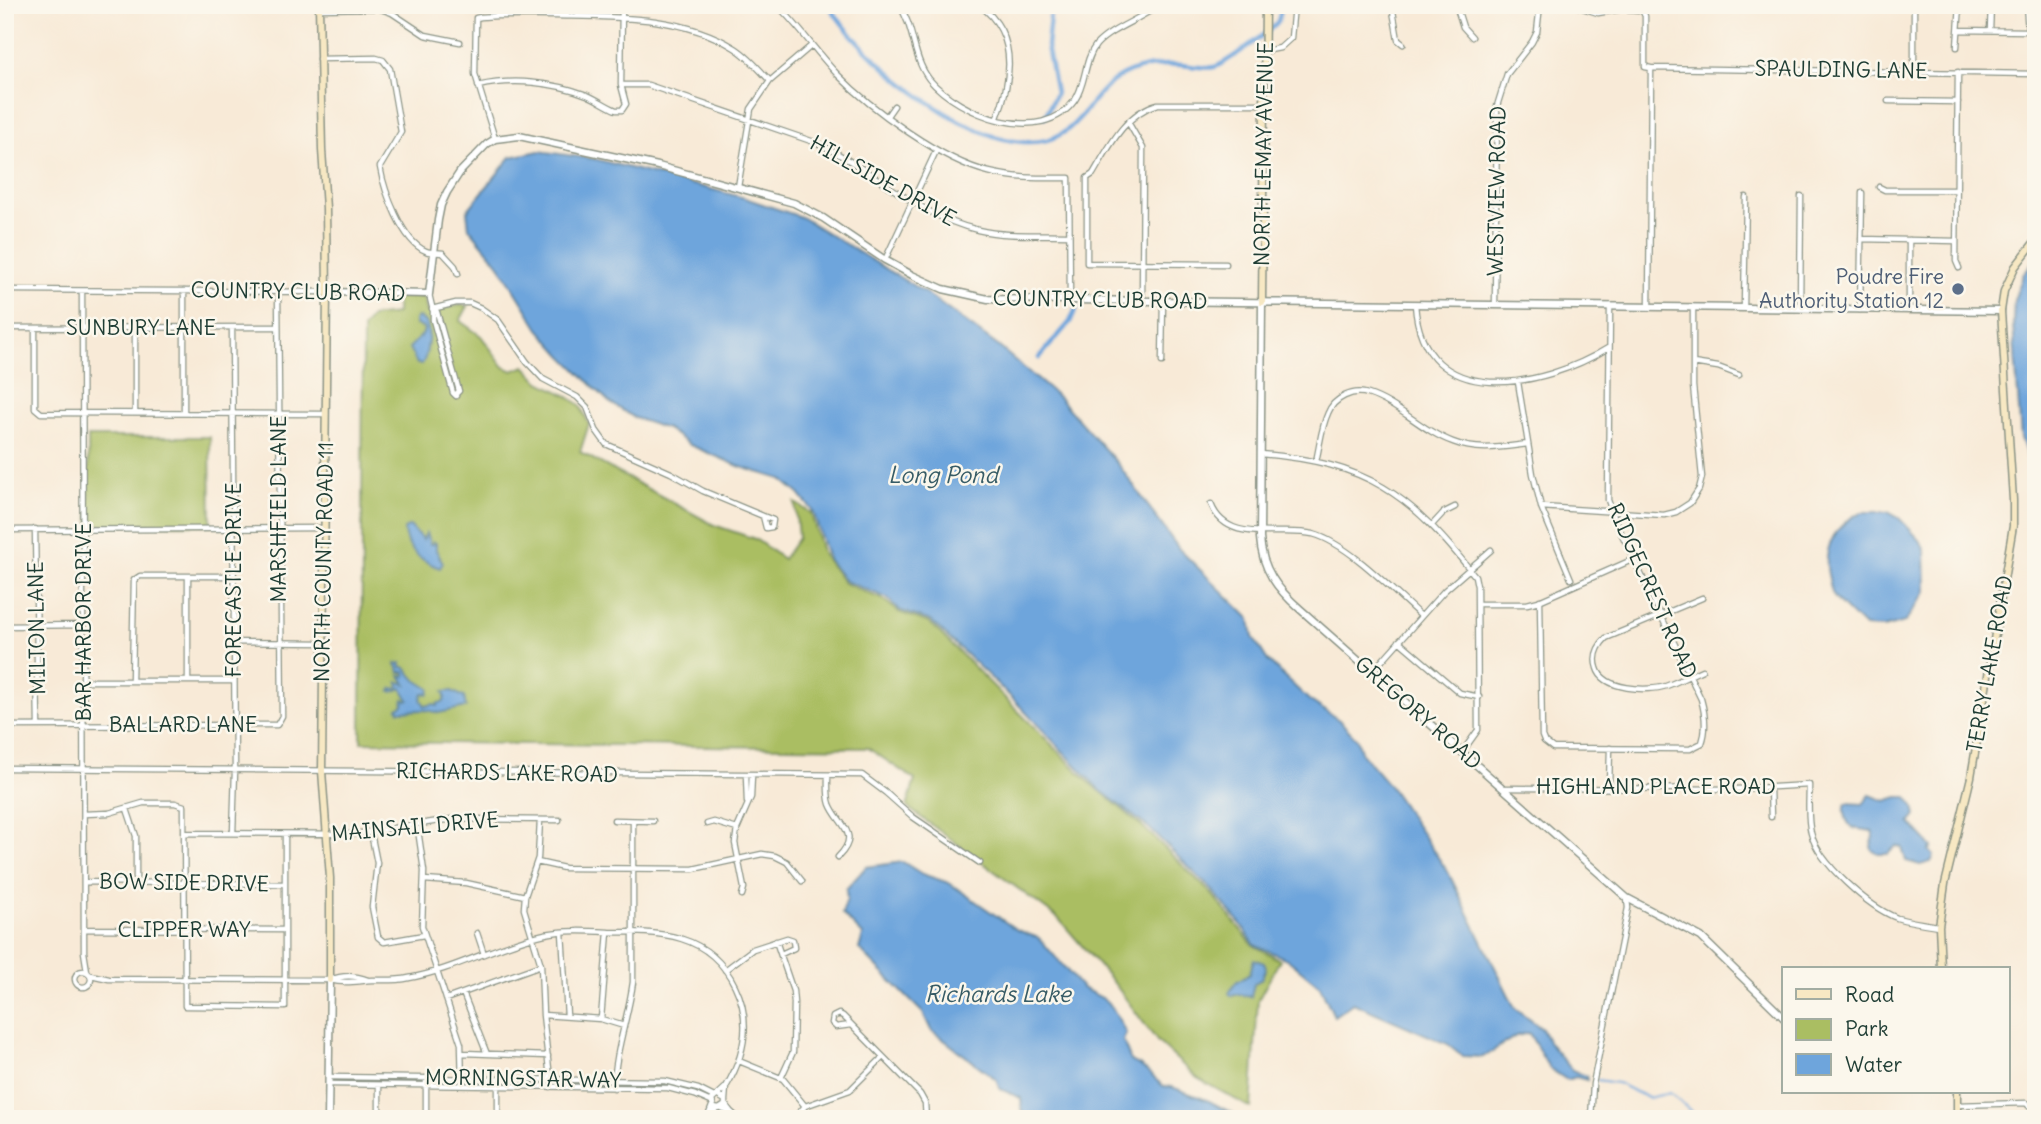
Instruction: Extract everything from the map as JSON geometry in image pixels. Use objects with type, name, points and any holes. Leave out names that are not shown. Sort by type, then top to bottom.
[{"type":"main road","name":"NORTH LEMAY AVENUE","points":[[1262,302],[1265,5]]},
{"type":"main road","name":"NORTH COUNTY ROAD 11","points":[[319,7],[321,150],[327,208],[322,771],[330,878],[330,979]]},
{"type":"main road","name":"TERRY LAKE ROAD","points":[[1941,967],[1939,926],[1945,884],[1971,777],[2013,526],[2001,312],[2004,291],[2015,267],[2036,240]]},
{"type":"main road","points":[[1957,1092],[1957,1119]]},
{"type":"street","points":[[497,5],[497,16]]},
{"type":"street","points":[[478,86],[515,80],[584,93],[619,111],[626,104],[621,85],[622,5]]},
{"type":"street","points":[[777,5],[849,86],[936,150],[960,163],[990,173],[1069,178],[1070,300]]},
{"type":"street","points":[[899,5],[911,28],[921,66],[932,82],[971,108],[1018,124],[1034,124],[1061,114],[1080,90],[1097,44],[1159,5]]},
{"type":"street","points":[[979,5],[996,21],[1006,42],[1008,82],[997,118]]},
{"type":"street","points":[[1265,51],[1280,48],[1291,38],[1294,5]]},
{"type":"street","points":[[1392,5],[1398,40],[1403,44]]},
{"type":"street","points":[[1456,5],[1463,27],[1472,37]]},
{"type":"street","name":"WESTVIEW ROAD","points":[[1495,305],[1497,106],[1507,74],[1537,32],[1540,5]]},
{"type":"street","points":[[1573,5],[1598,13],[1623,9],[1642,10],[1645,16],[1649,307]]},
{"type":"street","points":[[1914,5],[1914,72]]},
{"type":"street","points":[[1957,47],[1960,5]]},
{"type":"street","points":[[1990,30],[1991,5]]},
{"type":"street","points":[[2026,5],[2028,31],[2036,44]]},
{"type":"street","points":[[319,7],[379,8],[392,13],[425,35],[460,42]]},
{"type":"street","points":[[495,139],[474,74],[476,18],[622,17],[665,22],[719,39],[743,54],[770,81]]},
{"type":"street","points":[[1959,30],[2028,31]]},
{"type":"street","points":[[738,187],[751,109],[770,81],[811,46]]},
{"type":"street","points":[[320,59],[376,58],[383,60],[390,69],[401,132],[380,167],[382,176],[398,221],[414,242],[426,251],[443,253],[455,266],[458,274]]},
{"type":"street","name":"SPAULDING LANE","points":[[1647,65],[2035,74]]},
{"type":"street","points":[[1958,72],[1956,261],[1959,268]]},
{"type":"street","points":[[2035,74],[2036,87]]},
{"type":"street","name":"HILLSIDE DRIVE","points":[[621,85],[648,85],[828,148],[913,201],[975,229],[1003,234],[1069,235]]},
{"type":"street","points":[[1888,102],[1958,102]]},
{"type":"street","points":[[1226,264],[1087,263],[1087,178],[1093,174],[1109,146],[1128,122],[1138,113],[1158,104],[1264,104]]},
{"type":"street","points":[[887,116],[894,106]]},
{"type":"street","points":[[1128,122],[1143,148],[1142,301]]},
{"type":"street","name":"COUNTRY CLUB ROAD","points":[[5,290],[429,294],[440,205],[447,192],[477,153],[495,139],[519,136],[784,200],[812,211],[885,260],[923,280],[943,289],[1001,300],[2001,312]]},
{"type":"street","points":[[885,260],[936,150]]},
{"type":"street","points":[[1879,187],[1885,190],[1957,190]]},
{"type":"street","points":[[1860,310],[1862,193]]},
{"type":"street","points":[[1800,309],[1801,196]]},
{"type":"street","points":[[1744,308],[1746,197]]},
{"type":"street","points":[[1861,239],[1956,241]]},
{"type":"street","points":[[1909,240],[1909,310]]},
{"type":"street","name":"BAR HARBOR DRIVE","points":[[82,291],[84,952],[89,973]]},
{"type":"street","points":[[184,291],[184,413]]},
{"type":"street","name":"MARSHFIELD LANE","points":[[277,725],[282,716],[278,527],[278,292]]},
{"type":"street","points":[[429,294],[450,385],[456,395]]},
{"type":"street","points":[[1162,362],[1163,301]]},
{"type":"street","name":"GREGORY ROAD","points":[[1262,302],[1261,548],[1267,569],[1281,593],[1627,898],[1701,937],[1782,1016]]},
{"type":"street","points":[[433,310],[456,303],[470,303],[481,308],[498,320],[527,362],[543,379],[577,397],[587,407],[596,430],[606,444],[671,472],[703,491],[763,516]]},
{"type":"street","points":[[1415,304],[1419,333],[1430,351],[1449,369],[1480,382],[1518,382],[1542,378],[1567,370],[1609,347]]},
{"type":"street","name":"RIDGECREST ROAD","points":[[1610,306],[1608,500],[1704,708],[1705,735],[1700,746],[1690,749],[1610,748]]},
{"type":"street","points":[[1541,506],[1664,515],[1676,512],[1690,503],[1699,489],[1702,477],[1693,386],[1693,307]]},
{"type":"street","name":"SUNBURY LANE","points":[[5,328],[278,327]]},
{"type":"street","points":[[35,328],[35,408],[38,412],[326,414]]},
{"type":"street","points":[[135,328],[135,413]]},
{"type":"street","name":"FORECASTLE DRIVE","points":[[232,328],[235,771],[233,833]]},
{"type":"street","points":[[1693,363],[1717,367],[1739,375]]},
{"type":"street","points":[[1518,382],[1541,506],[1571,579]]},
{"type":"street","points":[[1316,461],[1328,412],[1338,400],[1355,393],[1367,394],[1381,400],[1436,435],[1455,443],[1475,448],[1528,444]]},
{"type":"street","points":[[1261,454],[1316,461],[1354,473],[1377,484],[1413,507],[1475,576],[1478,604],[1478,730],[1463,751]]},
{"type":"street","points":[[1211,504],[1214,512],[1228,525],[1244,531],[1300,532],[1329,540],[1349,553],[1421,615]]},
{"type":"street","points":[[1432,526],[1443,513],[1455,506]]},
{"type":"street","points":[[5,530],[324,528]]},
{"type":"street","name":"MILTON LANE","points":[[35,529],[38,726]]},
{"type":"street","points":[[1372,672],[1444,591],[1491,550]]},
{"type":"street","points":[[1478,604],[1527,604],[1634,559]]},
{"type":"street","points":[[132,681],[134,580],[140,576],[234,576]]},
{"type":"street","points":[[188,576],[188,681]]},
{"type":"street","points":[[1702,598],[1606,638],[1595,659],[1603,679],[1619,687],[1662,687],[1702,670]]},
{"type":"street","points":[[1540,600],[1542,736],[1553,748],[1610,748],[1609,787]]},
{"type":"street","points":[[5,626],[83,625]]},
{"type":"street","points":[[1399,641],[1460,693],[1479,698]]},
{"type":"street","points":[[234,642],[324,643]]},
{"type":"street","points":[[84,681],[234,681]]},
{"type":"street","name":"BALLARD LANE","points":[[5,726],[277,725]]},
{"type":"street","name":"RICHARDS LAKE ROAD","points":[[5,768],[862,775],[913,817],[980,863]]},
{"type":"street","points":[[742,895],[744,888],[735,843],[737,829],[747,803],[749,775]]},
{"type":"street","points":[[828,775],[830,805],[845,825],[848,835],[847,847],[838,857]]},
{"type":"street","name":"HIGHLAND PLACE ROAD","points":[[1503,788],[1770,789],[1809,785],[1811,833],[1817,849],[1830,868],[1882,911],[1898,918],[1939,926]]},
{"type":"street","points":[[1770,789],[1771,817]]},
{"type":"street","points":[[84,814],[108,813],[143,803],[175,803],[184,806],[185,1006],[285,1007],[285,835]]},
{"type":"street","points":[[127,808],[136,836],[136,882]]},
{"type":"street","name":"MAINSAIL DRIVE","points":[[186,833],[371,833],[417,823],[469,819],[559,820]]},
{"type":"street","points":[[540,820],[537,862],[526,896],[525,916],[541,965],[551,1087]]},
{"type":"street","points":[[614,820],[653,821]]},
{"type":"street","points":[[614,1088],[615,1062],[633,982],[633,821]]},
{"type":"street","points":[[707,824],[714,822],[737,829]]},
{"type":"street","points":[[417,823],[424,880],[424,935],[463,1053],[462,1085]]},
{"type":"street","points":[[371,833],[377,863],[372,907],[378,937],[384,942],[424,935]]},
{"type":"street","points":[[537,862],[564,868],[699,869],[755,855],[775,856],[792,866],[802,881]]},
{"type":"street","points":[[424,880],[466,883],[526,896]]},
{"type":"street","name":"BOW SIDE DRIVE","points":[[84,882],[285,884]]},
{"type":"street","points":[[1591,1119],[1593,1084],[1624,931],[1627,898]]},
{"type":"street","name":"CLIPPER WAY","points":[[84,929],[285,930]]},
{"type":"street","points":[[562,932],[567,1016]]},
{"type":"street","points":[[109,979],[79,971],[75,979],[77,984],[84,987],[109,979],[330,979],[339,976],[359,976],[369,980],[409,978],[533,937],[562,932],[658,933],[683,938],[704,949],[725,970],[737,990],[744,1012],[745,1037],[739,1061],[707,1119]]},
{"type":"street","points":[[601,1019],[608,932]]},
{"type":"street","points":[[477,933],[484,954]]},
{"type":"street","points":[[725,970],[753,948],[787,938],[794,942],[794,948],[781,954]]},
{"type":"street","points":[[776,942],[794,1003],[793,1052],[781,1078]]},
{"type":"street","name":"BAR HARBOR DRIVE","points":[[79,971],[84,952]]},
{"type":"street","points":[[446,999],[541,965]]},
{"type":"street","points":[[89,973],[91,983]]},
{"type":"street","name":"NORTH COUNTY ROAD 11","points":[[328,1119],[330,979]]},
{"type":"street","points":[[463,993],[487,1054]]},
{"type":"street","points":[[543,1015],[601,1019],[624,1026]]},
{"type":"street","points":[[850,1025],[920,1094],[925,1103],[926,1119]]},
{"type":"street","points":[[463,1053],[548,1056]]},
{"type":"street","points":[[794,1119],[805,1106],[850,1090],[883,1058]]},
{"type":"street","points":[[739,1061],[781,1078],[805,1106]]},
{"type":"street","points":[[379,1077],[379,1119]]},
{"type":"street","name":"MORNINGSTAR WAY","points":[[329,1080],[379,1077],[680,1083],[718,1103],[739,1119]]},
{"type":"street","points":[[426,1078],[426,1119]]},
{"type":"street","name":"MORNINGSTAR WAY","points":[[329,1080],[379,1084],[668,1088],[718,1103]]},
{"type":"street","points":[[498,1086],[498,1119]]},
{"type":"street","points":[[1957,1105],[2026,1102],[2031,1108],[2033,1119]]},
{"type":"green space","points":[[397,297],[424,297],[427,312],[460,305],[468,306],[460,321],[481,336],[504,367],[513,371],[525,366],[540,382],[580,405],[589,424],[580,452],[714,525],[755,539],[783,559],[798,538],[795,503],[811,513],[823,555],[844,583],[884,600],[899,612],[930,623],[1088,781],[1142,826],[1212,894],[1253,945],[1280,960],[1258,1000],[1251,1108],[1197,1078],[1158,1042],[1114,983],[1058,918],[907,807],[915,780],[868,748],[361,742],[363,328],[371,317],[397,314]]},
{"type":"green space","points":[[88,437],[210,437],[211,525],[89,525]]},
{"type":"water","name":"Long Pond","points":[[539,151],[595,159],[745,198],[801,217],[924,292],[998,346],[1057,396],[1118,464],[1179,549],[1250,619],[1253,637],[1268,661],[1309,700],[1339,720],[1357,739],[1362,754],[1388,784],[1448,872],[1515,1008],[1542,1029],[1549,1043],[1572,1070],[1586,1076],[1587,1080],[1576,1077],[1567,1080],[1549,1068],[1529,1033],[1516,1036],[1483,1057],[1463,1056],[1448,1044],[1353,1003],[1334,1016],[1320,986],[1287,959],[1255,945],[1212,890],[1149,828],[1099,789],[1014,700],[931,621],[899,610],[887,598],[845,581],[828,559],[813,511],[799,494],[781,479],[741,467],[690,445],[667,429],[635,418],[609,402],[539,329],[498,263],[469,228],[467,211],[511,157]]},
{"type":"water","points":[[2036,258],[2036,481],[2021,438],[2013,324],[2014,300],[2024,273]]},
{"type":"water","points":[[418,317],[427,324],[428,330],[422,364],[417,364],[409,348],[423,334],[424,328],[416,325],[415,320]]},
{"type":"water","points":[[1862,512],[1888,512],[1899,518],[1920,540],[1925,550],[1926,591],[1905,622],[1883,628],[1864,627],[1832,593],[1827,558],[1832,539],[1844,523]]},
{"type":"water","points":[[410,526],[423,540],[426,533],[430,544],[435,544],[432,541],[436,543],[436,550],[443,563],[440,568],[427,562],[411,549],[404,529]]},
{"type":"water","points":[[401,663],[401,667],[405,667],[416,680],[430,689],[429,694],[423,693],[421,699],[425,706],[438,706],[438,703],[444,702],[443,692],[452,691],[464,697],[466,707],[439,713],[426,710],[399,711],[404,699],[409,700],[402,688],[393,692],[391,691],[393,688],[399,689],[398,682],[406,684],[400,675],[405,676],[405,672],[400,672],[396,664]]},
{"type":"water","points":[[1870,795],[1885,801],[1907,797],[1914,806],[1916,816],[1910,823],[1932,847],[1929,850],[1934,856],[1931,862],[1920,865],[1906,861],[1902,847],[1896,846],[1888,854],[1878,854],[1872,850],[1872,831],[1852,828],[1845,809],[1846,803],[1863,804]]},
{"type":"water","name":"Richards Lake","points":[[903,862],[922,874],[949,883],[1017,930],[1039,938],[1082,988],[1104,999],[1112,1007],[1126,1033],[1123,1041],[1131,1061],[1141,1066],[1163,1086],[1209,1101],[1243,1119],[1028,1119],[1022,1111],[1021,1098],[1000,1089],[996,1079],[931,1030],[923,1013],[859,949],[863,935],[842,914],[847,899],[846,889],[866,867]]},
{"type":"water","points":[[1254,959],[1264,963],[1266,968],[1261,979],[1254,984],[1251,997],[1239,994],[1231,996],[1229,993],[1236,982],[1250,973]]},
{"type":"waterway","points":[[829,5],[864,48],[915,92],[971,127],[999,138],[1024,142],[1044,141],[1060,135],[1072,126],[1115,80],[1130,72],[1162,65],[1206,68],[1219,65],[1274,25],[1279,19],[1281,5]]},
{"type":"waterway","points":[[2033,5],[2036,18]]},
{"type":"waterway","points":[[1045,117],[1056,93],[1047,46],[1050,17]]},
{"type":"waterway","points":[[1039,358],[1070,322],[1077,306]]},
{"type":"waterway","points":[[1597,1080],[1617,1083],[1648,1098],[1670,1093],[1700,1119]]},
{"type":"waterway","points":[[5,1115],[8,1119]]},
{"type":"place","name":"Poudre Fire Authority Station 12","points":[[1958,289]]}]
